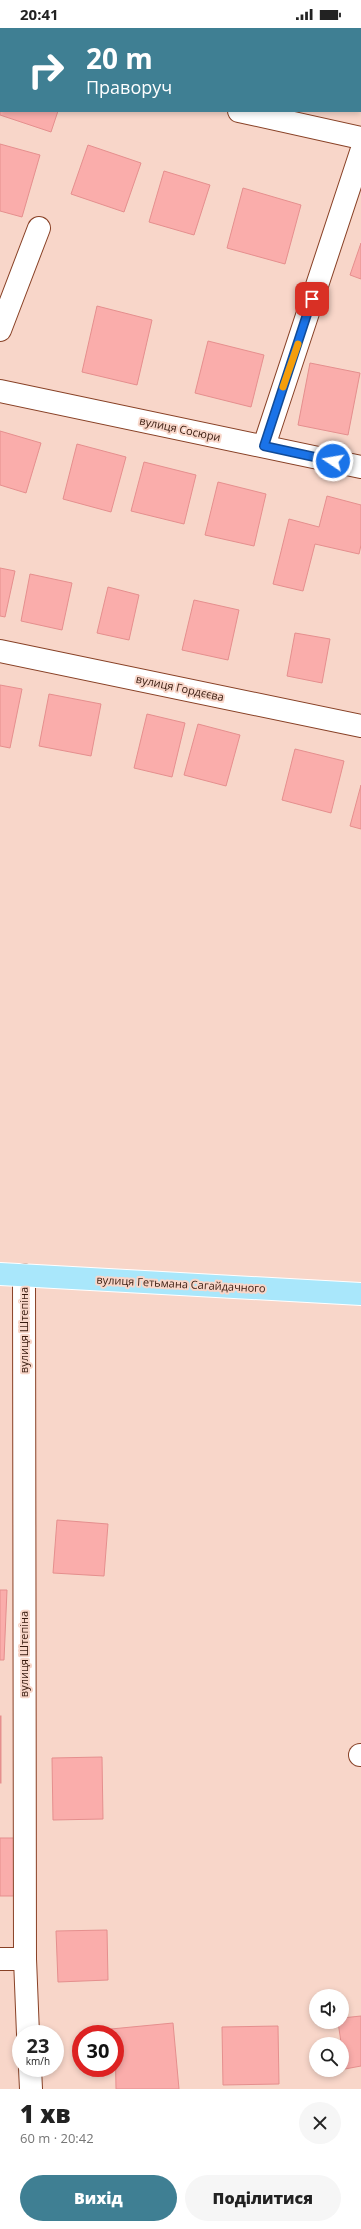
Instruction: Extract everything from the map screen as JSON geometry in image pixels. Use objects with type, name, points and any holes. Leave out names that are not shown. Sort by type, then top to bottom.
[{"type":"main road","name":"вулиця Гетьмана Сагайдачного","points":[[0,1274],[361,1294]]},
{"type":"street","points":[[244,112],[361,138]]},
{"type":"street","points":[[264,446],[361,152]]},
{"type":"street","points":[[0,330],[38,228]]},
{"type":"street","name":"вулиця Сосюри","points":[[0,391],[361,467]]},
{"type":"street","name":"вулиця Гордєєва","points":[[0,651],[361,726]]},
{"type":"street","name":"вулиця Штепіна","points":[[24,1275],[25,1959],[28,2025]]},
{"type":"street","points":[[0,1958],[25,1959]]},
{"type":"street","points":[[30,2077],[31,2089]]},
{"type":"building","points":[[0,112],[58,112],[51,132],[0,115]]},
{"type":"building","points":[[0,144],[40,155],[22,217],[0,211]]},
{"type":"building","points":[[88,145],[141,163],[124,212],[71,194]]},
{"type":"building","points":[[164,171],[210,185],[194,235],[149,222]]},
{"type":"building","points":[[243,188],[301,205],[285,264],[227,248]]},
{"type":"building","points":[[361,243],[361,279],[350,275]]},
{"type":"building","points":[[97,306],[152,320],[137,385],[82,372]]},
{"type":"building","points":[[208,341],[264,355],[251,407],[195,393]]},
{"type":"building","points":[[310,363],[360,373],[348,435],[298,425]]},
{"type":"building","points":[[0,431],[41,443],[26,493],[0,485]]},
{"type":"building","points":[[77,444],[126,457],[111,512],[63,499]]},
{"type":"building","points":[[144,462],[196,475],[184,524],[131,511]]},
{"type":"building","points":[[218,482],[266,494],[254,546],[205,535]]},
{"type":"building","points":[[327,496],[361,505],[361,545],[359,554],[315,544],[303,591],[273,584],[289,519],[319,527]]},
{"type":"building","points":[[0,568],[15,571],[5,617],[0,616]]},
{"type":"building","points":[[30,574],[72,583],[62,630],[21,621]]},
{"type":"building","points":[[108,587],[139,595],[129,640],[97,633]]},
{"type":"building","points":[[194,600],[239,610],[228,660],[182,650]]},
{"type":"building","points":[[295,633],[330,639],[322,683],[287,676]]},
{"type":"building","points":[[0,685],[22,689],[10,748],[0,746]]},
{"type":"building","points":[[49,694],[101,704],[91,756],[39,746]]},
{"type":"building","points":[[147,714],[185,723],[172,777],[134,768]]},
{"type":"building","points":[[198,724],[240,735],[226,786],[184,775]]},
{"type":"building","points":[[295,749],[344,761],[331,813],[282,800]]},
{"type":"building","points":[[361,785],[361,829],[350,826]]},
{"type":"building","points":[[57,1520],[108,1524],[104,1576],[53,1573]]},
{"type":"building","points":[[0,1590],[7,1590],[4,1660],[0,1660]]},
{"type":"building","points":[[1,1716],[1,1783],[0,1783]]},
{"type":"building","points":[[102,1757],[103,1819],[53,1820],[52,1758]]},
{"type":"building","points":[[0,1838],[17,1838],[18,1896],[0,1896]]},
{"type":"building","points":[[107,1930],[108,1980],[58,1982],[56,1931]]},
{"type":"building","points":[[361,2016],[361,2066],[349,2068],[349,2037],[340,2037],[339,2029],[349,2029],[349,2017]]},
{"type":"building","points":[[173,2023],[179,2089],[116,2089],[116,2077],[124,2077],[124,2028]]},
{"type":"building","points":[[278,2026],[279,2084],[223,2085],[222,2027]]},
{"type":"slow traffic","points":[[283,387],[298,344]]},
{"type":"route","points":[[312,299],[264,446],[333,461]]}]
